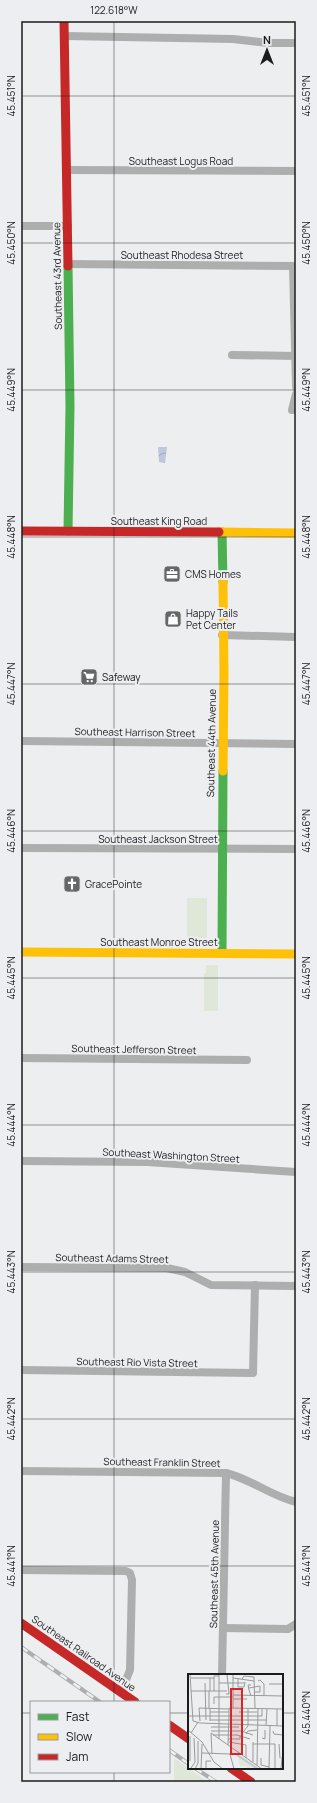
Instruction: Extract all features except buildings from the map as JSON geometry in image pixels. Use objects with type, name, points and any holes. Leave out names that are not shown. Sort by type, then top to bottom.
[{"type":"street","name":"Southeast 43rd Avenue","points":[[64,21],[70,406],[68,531]]},
{"type":"street","points":[[64,36],[234,39],[268,43],[296,43]]},
{"type":"street","name":"Southeast Logus Road","points":[[67,170],[296,171]]},
{"type":"street","points":[[21,226],[68,226]]},
{"type":"street","name":"Southeast Rhodesa Street","points":[[68,264],[295,266]]},
{"type":"street","points":[[295,266],[296,387]]},
{"type":"street","points":[[232,356],[296,356]]},
{"type":"street","points":[[292,410],[296,394]]},
{"type":"street","name":"Southeast King Road","points":[[21,531],[296,533]]},
{"type":"street","name":"Southeast 44th Avenue","points":[[222,532],[222,953]]},
{"type":"street","points":[[222,636],[296,637]]},
{"type":"street","name":"Southeast Harrison Street","points":[[21,741],[296,744]]},
{"type":"street","name":"Southeast Jackson Street","points":[[21,848],[296,849]]},
{"type":"street","name":"Southeast Monroe Street","points":[[21,952],[296,954]]},
{"type":"street","name":"Southeast Jefferson Street","points":[[21,1058],[247,1060]]},
{"type":"street","name":"Southeast Washington Street","points":[[21,1161],[147,1162],[296,1172]]},
{"type":"street","name":"Southeast Adams Street","points":[[21,1267],[167,1268],[185,1272],[211,1284],[296,1286]]},
{"type":"street","name":"Southeast Rio Vista Street","points":[[21,1370],[253,1373],[255,1285]]},
{"type":"street","name":"Southeast Franklin Street","points":[[21,1470],[226,1473],[244,1478],[271,1493],[296,1502]]},
{"type":"street","name":"Southeast 45th Avenue","points":[[222,1674],[226,1473]]},
{"type":"street","points":[[21,1570],[126,1571],[130,1573],[132,1580],[130,1670],[121,1692]]},
{"type":"street","name":"Southeast Railroad Avenue","points":[[21,1623],[134,1701]]},
{"type":"street","points":[[223,1628],[288,1629],[296,1624]]},
{"type":"street","points":[[170,1726],[188,1738]]},
{"type":"street","points":[[232,1769],[251,1782]]},
{"type":"green space","points":[[187,898],[207,898],[207,938],[187,938]]},
{"type":"green space","points":[[206,965],[218,965],[218,1011],[204,1011],[204,973],[206,973]]},
{"type":"green space","points":[[174,1758],[208,1782],[174,1782]]},
{"type":"water","points":[[158,447],[167,447],[165,463],[159,462]]},
{"type":"railway","points":[[21,1647],[99,1701]]},
{"type":"railway","points":[[170,1751],[188,1763]]},
{"type":"railway","points":[[196,1769],[216,1782]]},
{"type":"traffic: fast","points":[[68,266],[70,406],[68,531]]},
{"type":"traffic: fast","points":[[222,532],[223,582]]},
{"type":"traffic: fast","points":[[222,953],[223,771]]},
{"type":"traffic: slow","points":[[219,532],[296,533]]},
{"type":"traffic: slow","points":[[223,582],[223,771]]},
{"type":"traffic: slow","points":[[21,952],[296,954]]},
{"type":"traffic: jam","points":[[64,21],[68,266]]},
{"type":"traffic: jam","points":[[21,531],[219,532]]},
{"type":"traffic: jam","points":[[21,1623],[134,1701]]},
{"type":"traffic: jam","points":[[170,1726],[188,1738]]},
{"type":"traffic: jam","points":[[232,1769],[251,1782]]},
{"type":"place","name":"CMS Homes","points":[[172,574]]},
{"type":"place","name":"Happy Tails Pet Center","points":[[173,619]]},
{"type":"place","name":"Safeway","points":[[89,677]]},
{"type":"place","name":"GracePointe","points":[[72,884]]}]
